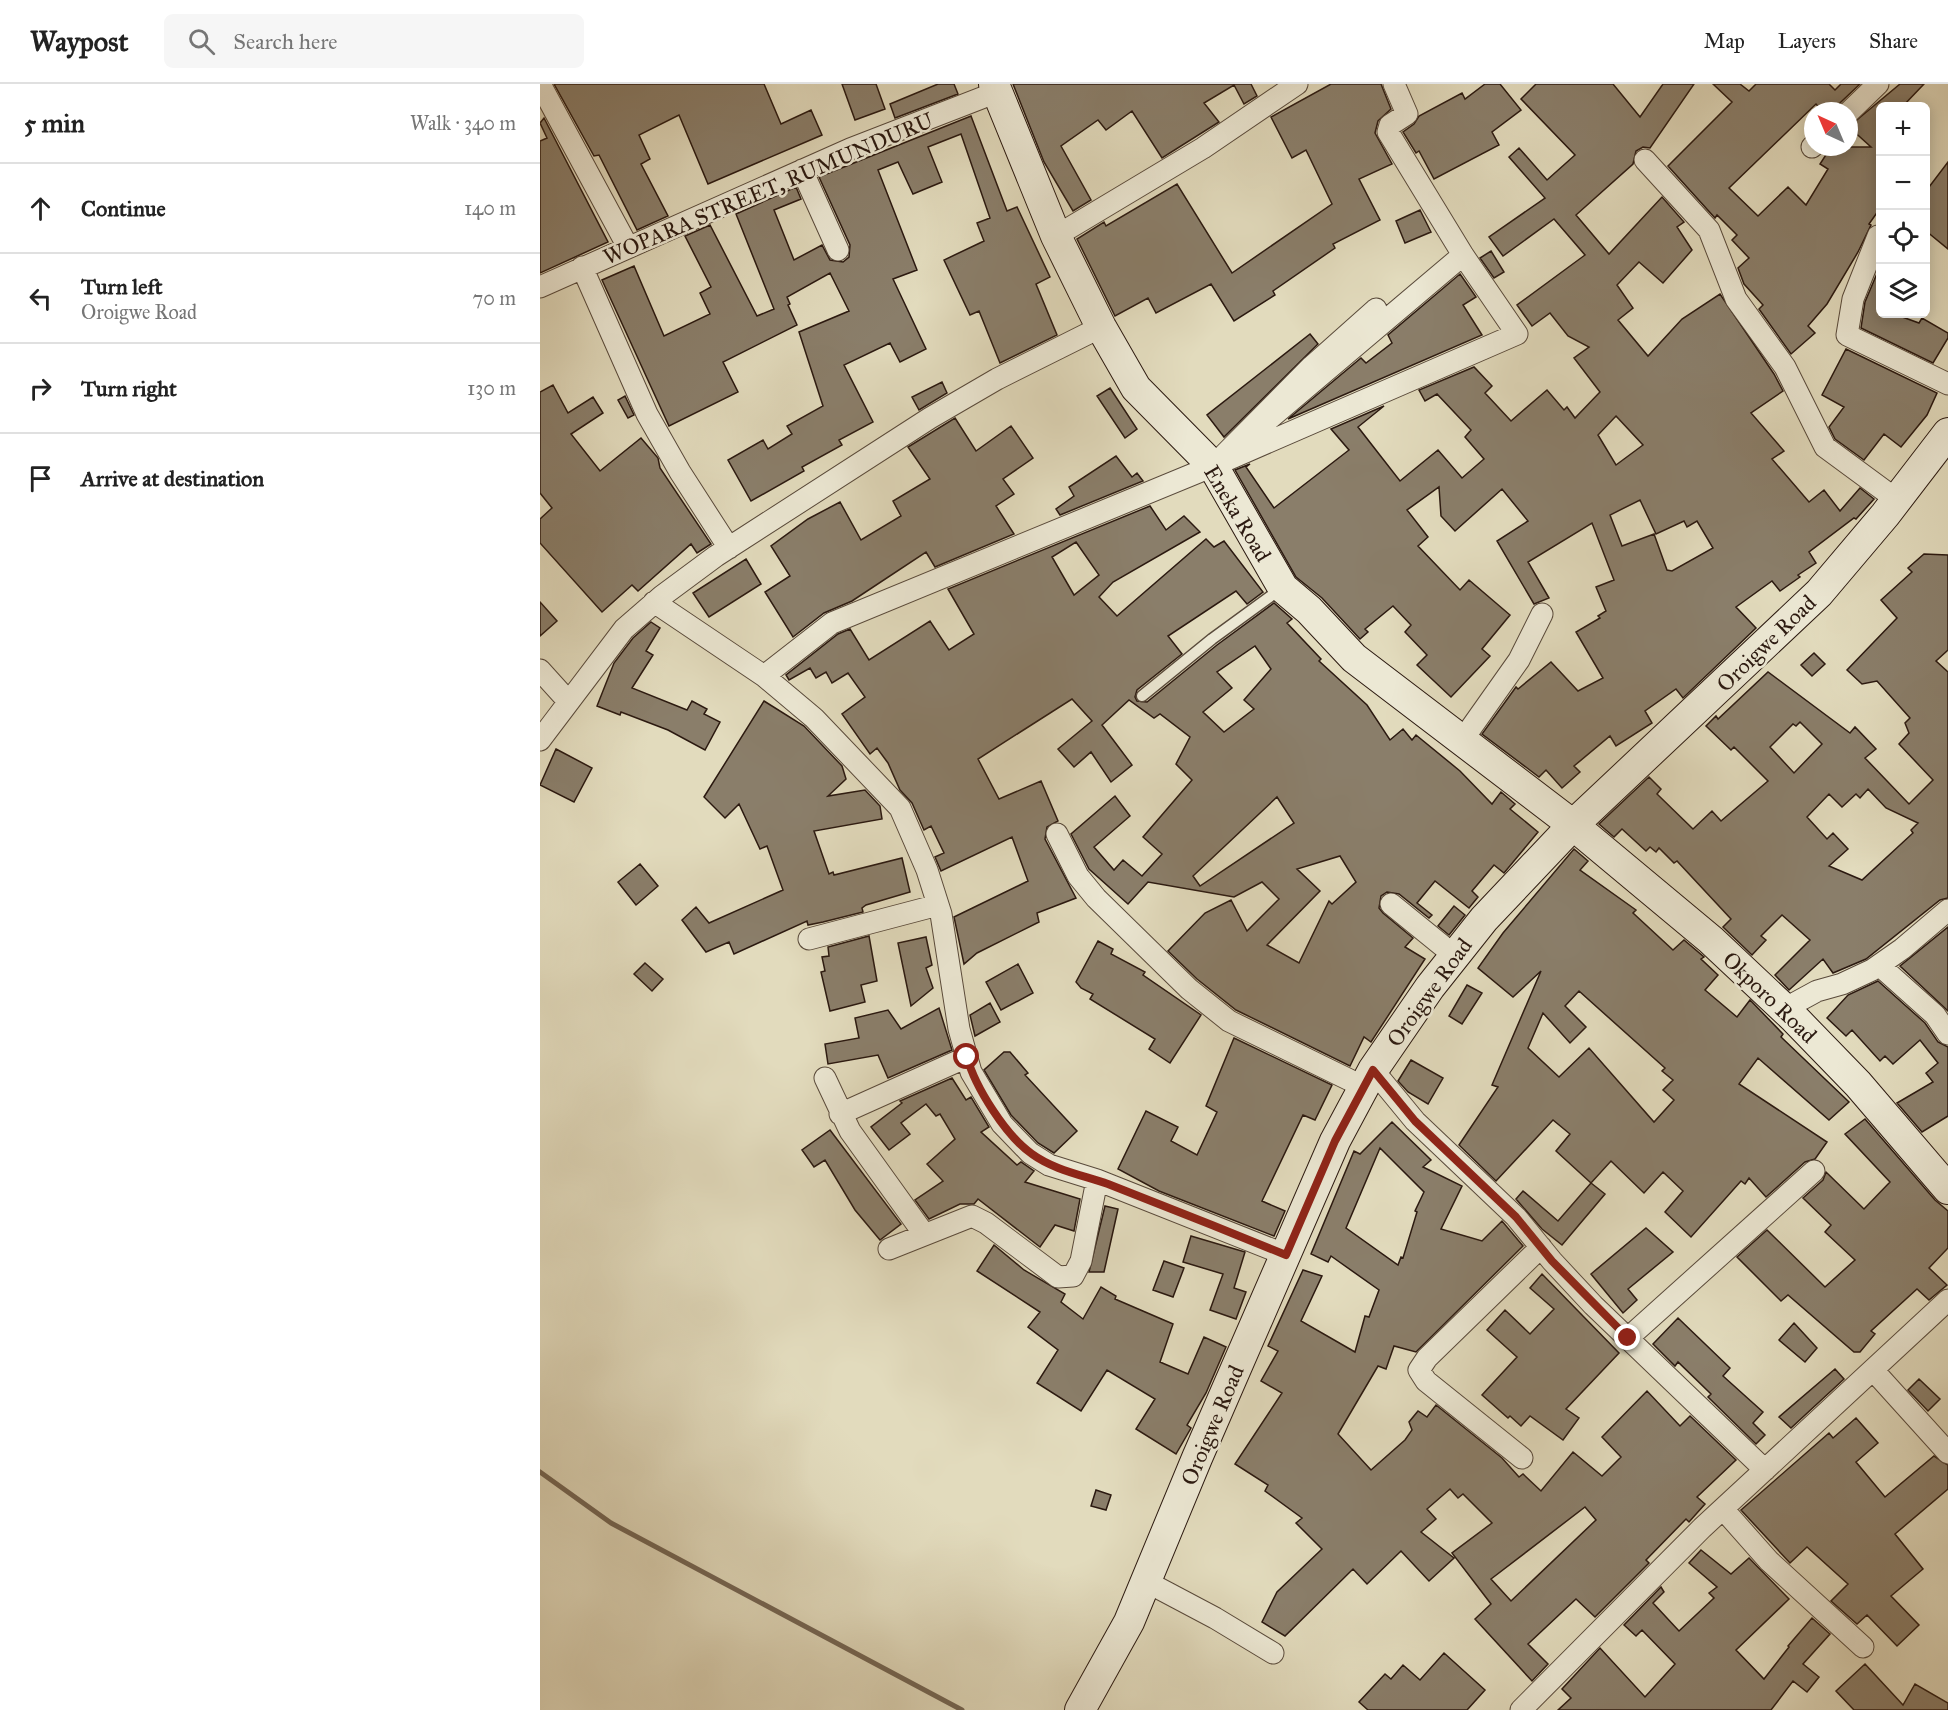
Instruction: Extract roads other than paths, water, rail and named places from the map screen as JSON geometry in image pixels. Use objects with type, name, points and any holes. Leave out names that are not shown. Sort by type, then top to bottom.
[{"type":"street","points":[[1056,236],[1203,148],[1297,84]]},
{"type":"street","points":[[764,676],[832,623],[1213,466],[1517,334],[1463,255],[1388,132],[1390,125],[1407,114],[1394,84]]},
{"type":"street","points":[[1858,103],[1878,84]]},
{"type":"street","name":"Eneka Road","points":[[995,88],[1056,236],[1101,327],[1136,388],[1213,466],[1283,588],[1309,610],[1354,658],[1573,825]]},
{"type":"street","name":"WOPARA STREET, RUMUNDURU","points":[[540,287],[802,170],[995,88]]},
{"type":"street","points":[[542,90],[628,247]]},
{"type":"street","points":[[1644,160],[1709,230],[1736,299],[1785,367],[1825,447],[1897,500]]},
{"type":"street","points":[[802,170],[838,250]]},
{"type":"street","points":[[1876,242],[1853,299],[1846,335],[1948,384]]},
{"type":"street","points":[[1213,466],[1463,255]]},
{"type":"street","points":[[582,267],[647,414],[680,472],[729,548]]},
{"type":"street","points":[[1376,309],[1324,359],[1213,466],[1312,366],[1376,309]]},
{"type":"street","points":[[540,740],[624,629],[654,602],[729,548],[958,401],[1101,327]]},
{"type":"street","name":"Oroigwe Road","points":[[1080,1710],[1124,1632],[1147,1582],[1197,1458],[1335,1141],[1368,1078],[1484,919],[1573,825],[1819,594],[1946,440]]},
{"type":"street","points":[[654,602],[764,676],[814,718],[900,808],[927,870],[938,905],[971,1072],[1002,1124],[1030,1153],[1049,1165],[1097,1180],[1286,1255]]},
{"type":"street","points":[[1461,741],[1519,660],[1542,614]]},
{"type":"street","points":[[540,670],[568,701]]},
{"type":"street","name":"Okporo Road","points":[[1573,825],[1711,940],[1784,1009],[1858,1084],[1946,1181]]},
{"type":"street","points":[[1057,834],[1078,876],[1112,917],[1189,989],[1229,1021],[1368,1078],[1516,1217],[1593,1305],[1765,1470]]},
{"type":"street","points":[[1391,904],[1455,956]]},
{"type":"street","points":[[810,939],[938,905]]},
{"type":"street","points":[[1784,1009],[1817,991],[1842,984],[1879,964],[1902,949],[1948,910]]},
{"type":"street","points":[[1879,964],[1935,1015],[1948,1034]]},
{"type":"street","points":[[840,1114],[967,1057]]},
{"type":"street","points":[[825,1078],[840,1114],[869,1159],[924,1234]]},
{"type":"street","points":[[1628,1338],[1814,1171]]},
{"type":"street","points":[[889,1249],[972,1216],[986,1223],[1058,1276],[1072,1275],[1081,1261],[1097,1180]]},
{"type":"street","points":[[1522,1458],[1434,1388],[1419,1370],[1427,1358],[1540,1247]]},
{"type":"street","points":[[1521,1710],[1723,1509],[1948,1300]]},
{"type":"street","points":[[1873,1370],[1948,1453]]},
{"type":"street","points":[[1723,1509],[1769,1561],[1863,1647]]},
{"type":"street","points":[[1147,1582],[1215,1618],[1273,1653]]},
{"type":"lane","points":[[1142,696],[1212,639],[1283,588]]},
{"type":"waterway","points":[[540,1472],[611,1523],[962,1710]]}]
